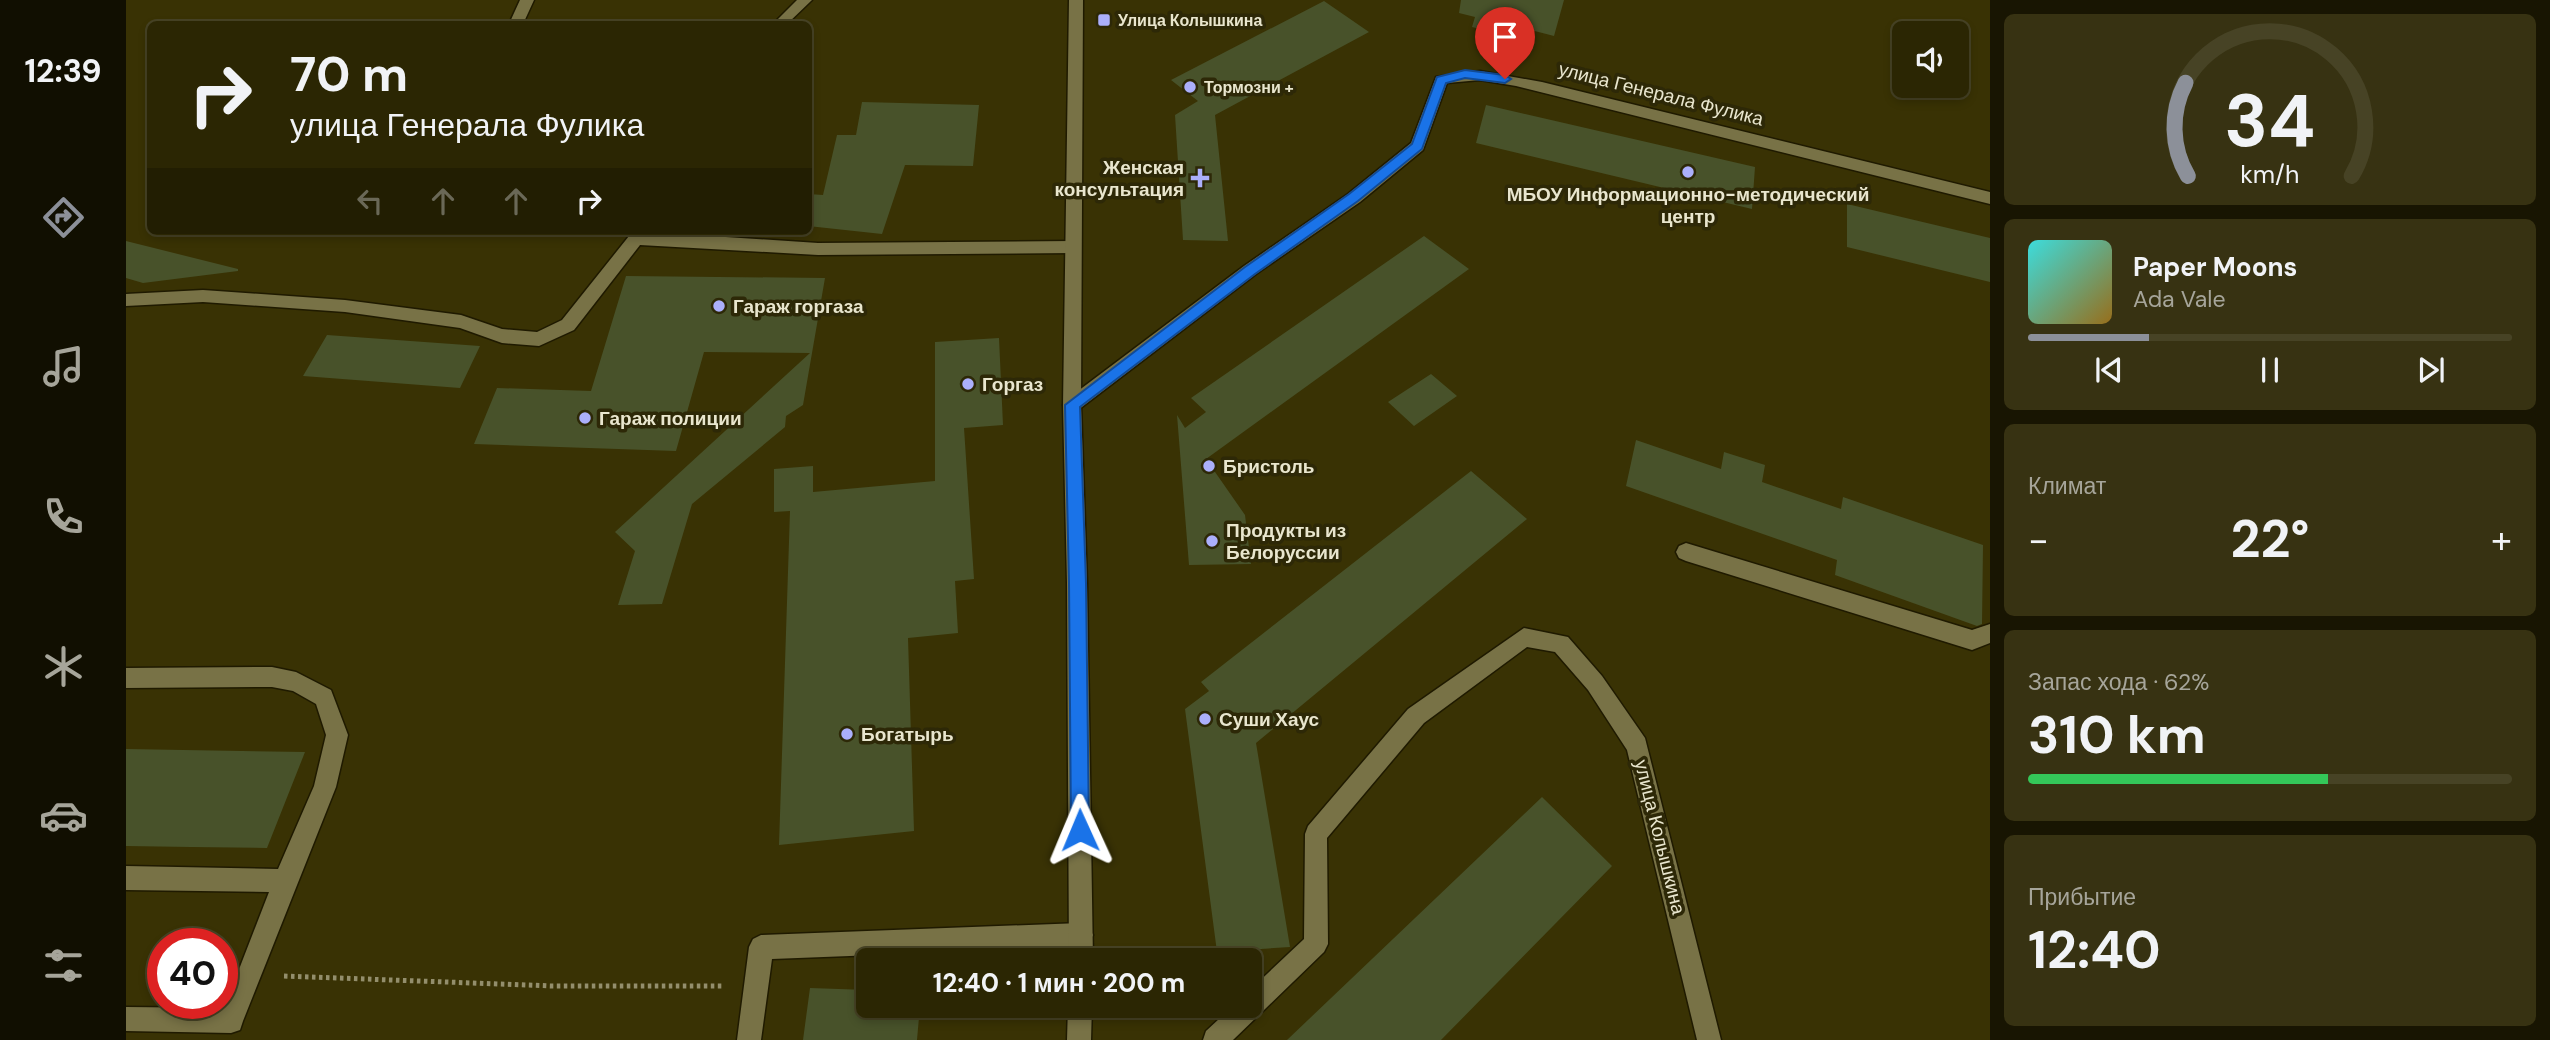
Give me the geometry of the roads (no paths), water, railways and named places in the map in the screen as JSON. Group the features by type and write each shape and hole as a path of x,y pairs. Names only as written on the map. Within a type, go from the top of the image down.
{"street":[{"path":"517,21 527,0"},
{"path":"783,21 805,0"},
{"path":"1076,0 1072,405 1081,948"},
{"name":"улица Генерала Фулика","path":"1072,405 1250,271 1354,198 1418,146 1441,80 1465,74 1487,75 1555,90 1990,198"},
{"path":"126,300 203,296 345,306 461,322 502,337 539,339 568,326 640,235 818,249 1073,247"},
{"path":"1686,552 1972,640 1990,633"},
{"name":"улица Колышкина","path":"1214,1040 1315,944 1316,834 1416,716 1524,637 1561,644 1595,683 1637,746 1709,1040"},
{"path":"126,678 272,677 296,682 324,697 337,735 325,787 227,1031 126,1019"},
{"path":"126,878 285,881"},
{"path":"749,1040 761,947 1081,935"},
{"path":"1079,1040 1080,1018"}],"place":[{"name":"Улица Колышкина","path":"1104,20"},
{"name":"Тормозни +","path":"1190,87"},
{"name":"МБОУ Информационно-методический центр","path":"1688,172"},
{"name":"Женская консультация","path":"1200,178"},
{"name":"Гараж горгаза","path":"719,306"},
{"name":"Горгаз","path":"968,384"},
{"name":"Гараж полиции","path":"585,418"},
{"name":"Бристоль","path":"1209,466"},
{"name":"Продукты из Белоруссии","path":"1212,541"},
{"name":"Суши Хаус","path":"1205,719"},
{"name":"Богатырь","path":"847,734"}]}
